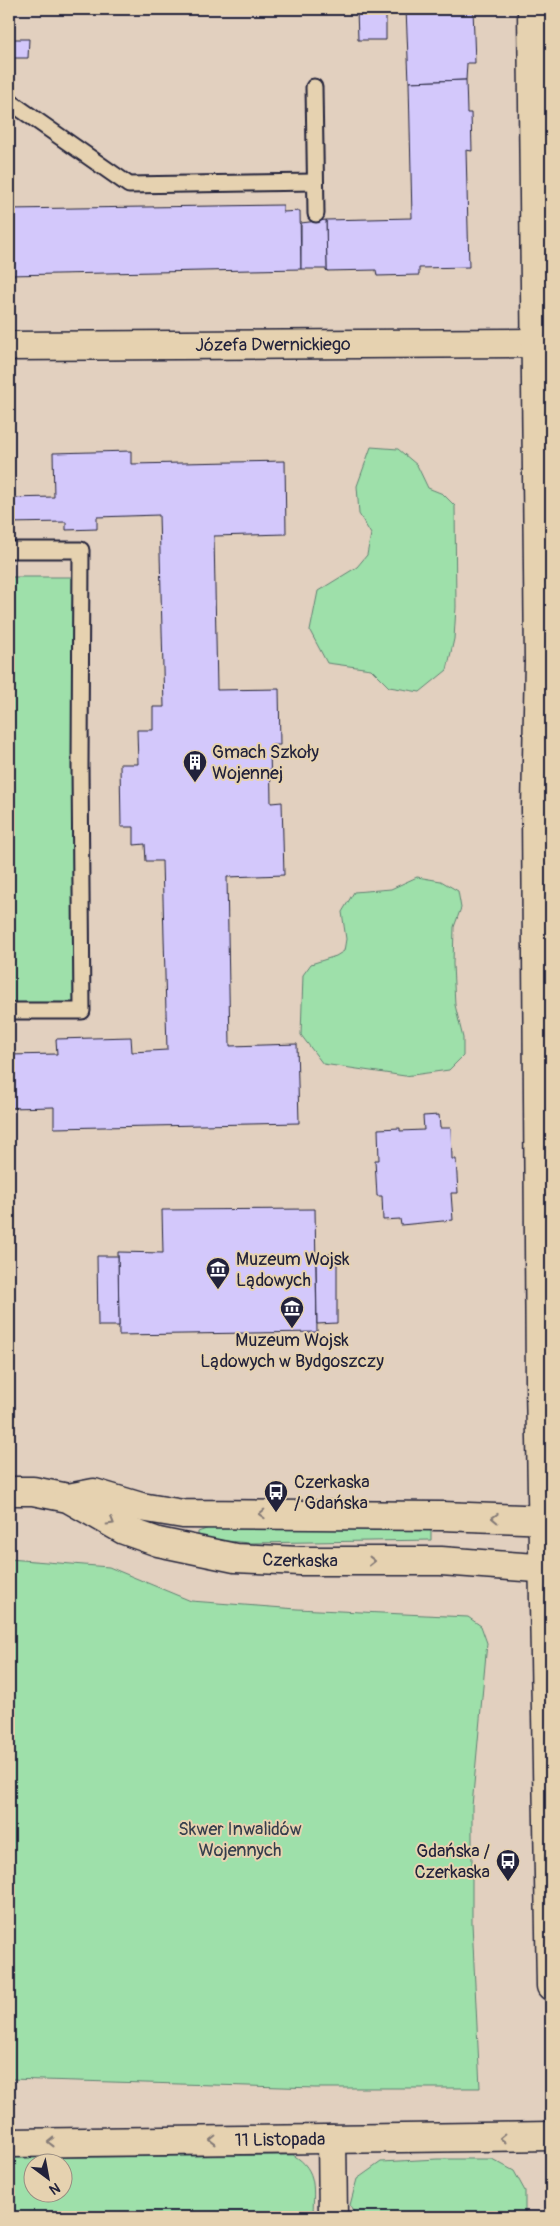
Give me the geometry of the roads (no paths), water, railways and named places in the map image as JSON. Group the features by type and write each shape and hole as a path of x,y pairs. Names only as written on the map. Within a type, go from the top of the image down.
{"street":[{"path":"532,9 539,651 536,809 545,1016 540,1373 548,1569 551,1986"},
{"name":"Józefa Dwernickiego","path":"9,346 536,343"},
{"name":"Czerkaska","path":"9,1491 32,1491 68,1498 124,1530 158,1542 235,1558 276,1561 441,1561 548,1569"},
{"name":"Czerkaska","path":"68,1498 94,1494 141,1507 183,1514 393,1515 547,1520"},
{"name":"11 Listopada","path":"9,2143 551,2136"},
{"path":"332,2139 333,2217"}],"lane":[{"path":"314,87 316,214"},
{"path":"9,101 129,185 316,182"},
{"path":"9,550 81,550 82,1011 9,1011"}],"place":[{"name":"Gmach Szkoły Wojennej","path":"195,783"},
{"name":"Muzeum Wojsk Lądowych","path":"218,1290"},
{"name":"Muzeum Wojsk Lądowych w Bydgoszczy","path":"292,1329"},
{"name":"Czerkaska / Gdańska","path":"276,1513"},
{"name":"Gdańska / Czerkaska","path":"508,1882"}],"park label":[{"name":"Skwer Inwalidów Wojennych","path":"240,1839"}]}
